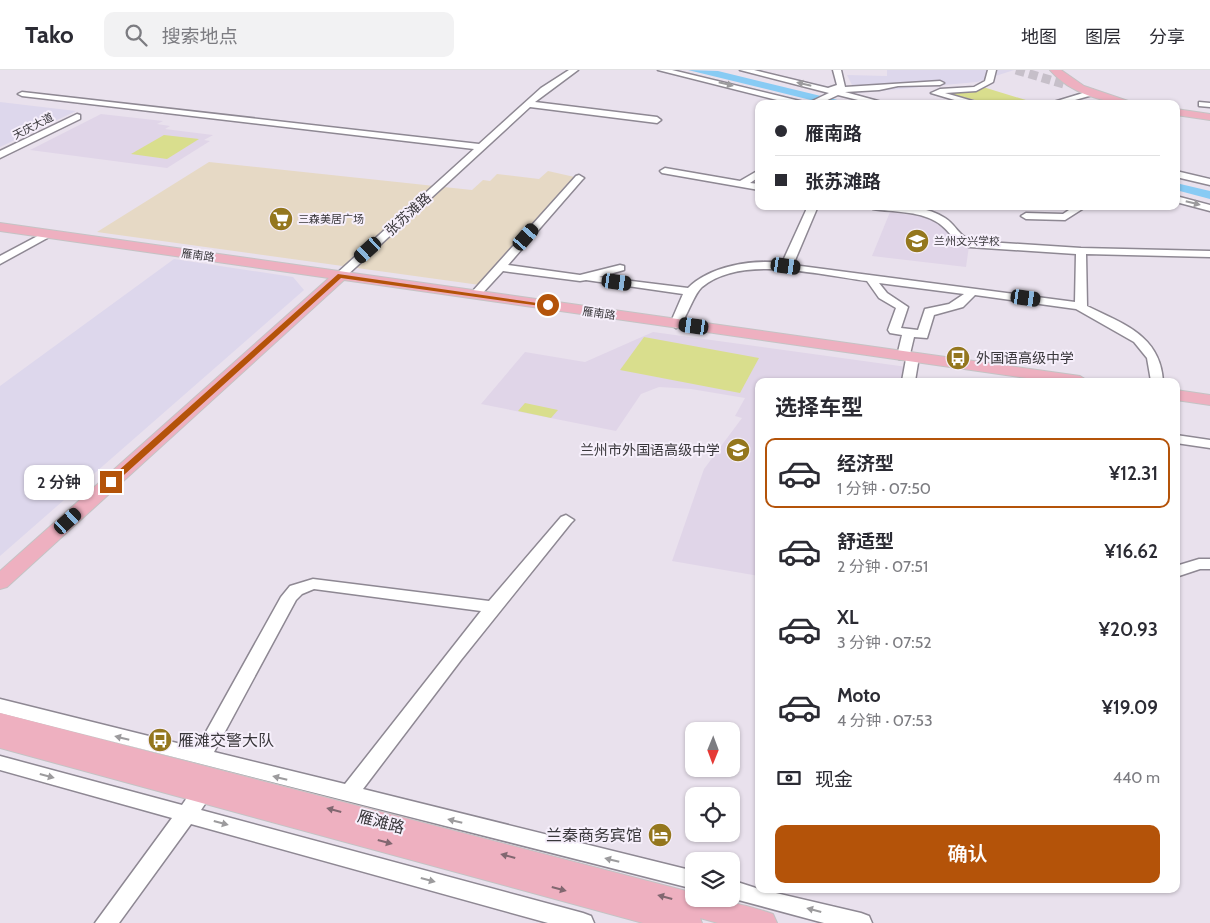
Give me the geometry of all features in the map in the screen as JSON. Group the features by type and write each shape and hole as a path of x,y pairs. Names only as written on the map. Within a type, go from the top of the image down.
{"main road":[{"path":"1055,70 1066,80 1118,100"},
{"path":"1180,113 1210,118"},
{"name":"雁南路","path":"0,227 1058,378"},
{"name":"张苏滩路","path":"0,582 340,276"},
{"path":"1180,396 1210,400"},
{"name":"雁滩路","path":"0,722 763,923"},
{"name":"雁滩路","path":"0,738 205,776 508,875 688,923"}],"street":[{"name":"张苏滩路","path":"340,276 528,104 544,90 574,70"},
{"path":"662,70 787,100"},
{"path":"744,70 830,93 840,93 869,100"},
{"path":"819,100 841,86 837,70"},
{"path":"963,100 935,93 940,91 976,89 989,82 992,70"},
{"path":"840,93 848,88 879,88 898,84 940,83"},
{"path":"1065,100 1093,92"},
{"path":"22,94 482,147"},
{"path":"528,104 638,116 657,120"},
{"name":"天庆大道","path":"0,155 77,116"},
{"path":"665,171 755,186"},
{"path":"741,184 755,175"},
{"path":"1180,175 1210,182"},
{"path":"475,295 579,178"},
{"path":"1180,200 1210,208"},
{"path":"786,266 811,210"},
{"path":"897,210 932,216 944,223 956,238 969,244 1081,251 1210,254"},
{"path":"1026,216 1065,217 1076,210"},
{"path":"0,254 42,233"},
{"path":"0,261 42,233"},
{"path":"1081,251 1081,306"},
{"path":"676,324 691,292 706,279 754,266 786,266 1081,306 1081,308 1133,335 1145,345 1153,356 1157,378"},
{"path":"500,267 691,292"},
{"path":"580,278 620,268"},
{"path":"872,278 874,288 885,298 902,308 894,330 923,335 929,312 959,305 968,298 972,291"},
{"path":"908,378 909,333"},
{"path":"1180,440 1210,444"},
{"path":"348,795 381,749 566,520"},
{"path":"1180,571 1199,564 1210,564"},
{"path":"106,923 185,814 205,776 289,597 296,590 312,584 494,607"},
{"name":"雁滩路","path":"0,706 205,776 348,795 685,878"},
{"path":"0,763 499,900 547,918 583,923"},
{"path":"499,900 508,875"},
{"path":"740,891 861,923"}],"shaded area":[{"path":"887,70 1014,70 977,82 856,93 847,75 887,76"},
{"path":"0,102 76,111 0,147"},
{"path":"101,114 163,121 157,124 170,126 165,129 213,135 204,140 210,141 167,168 30,150"},
{"path":"209,162 472,190 483,180 490,181 497,174 539,179 548,171 579,178 487,286 97,232"},
{"name":"兰州文兴学校","path":"890,212 930,218 941,225 952,239 969,246 966,267 872,256"},
{"path":"174,259 293,277 304,290 0,556 0,386"},
{"name":"兰州市外国语高级中学","path":"653,332 907,367 904,378 755,378 755,575 672,561 704,469 742,418 735,416 745,398 691,389 659,387 641,394 616,431 481,404 525,352 585,362"}],"green space":[{"path":"983,87 1026,100 975,100 942,92"},
{"path":"164,135 199,139 167,159 131,154"},
{"path":"644,337 759,358 740,393 620,370"},
{"path":"525,403 558,410 551,418 518,411"}],"water":[{"path":"688,70 718,71 838,100 811,100"},
{"path":"1180,184 1210,191 1210,199 1180,191"}],"tunnel":[{"path":"1016,70 1064,84"}],"place":[{"name":"三森美居广场","path":"281,219"},
{"name":"兰州文兴学校","path":"917,241"},
{"name":"外国语高级中学","path":"958,358"},
{"name":"兰州市外国语高级中学","path":"738,450"},
{"name":"雁滩交警大队","path":"160,740"},
{"name":"兰秦商务宾馆","path":"660,835"}],"route":[{"path":"111,482 340,276 548,305"}]}
